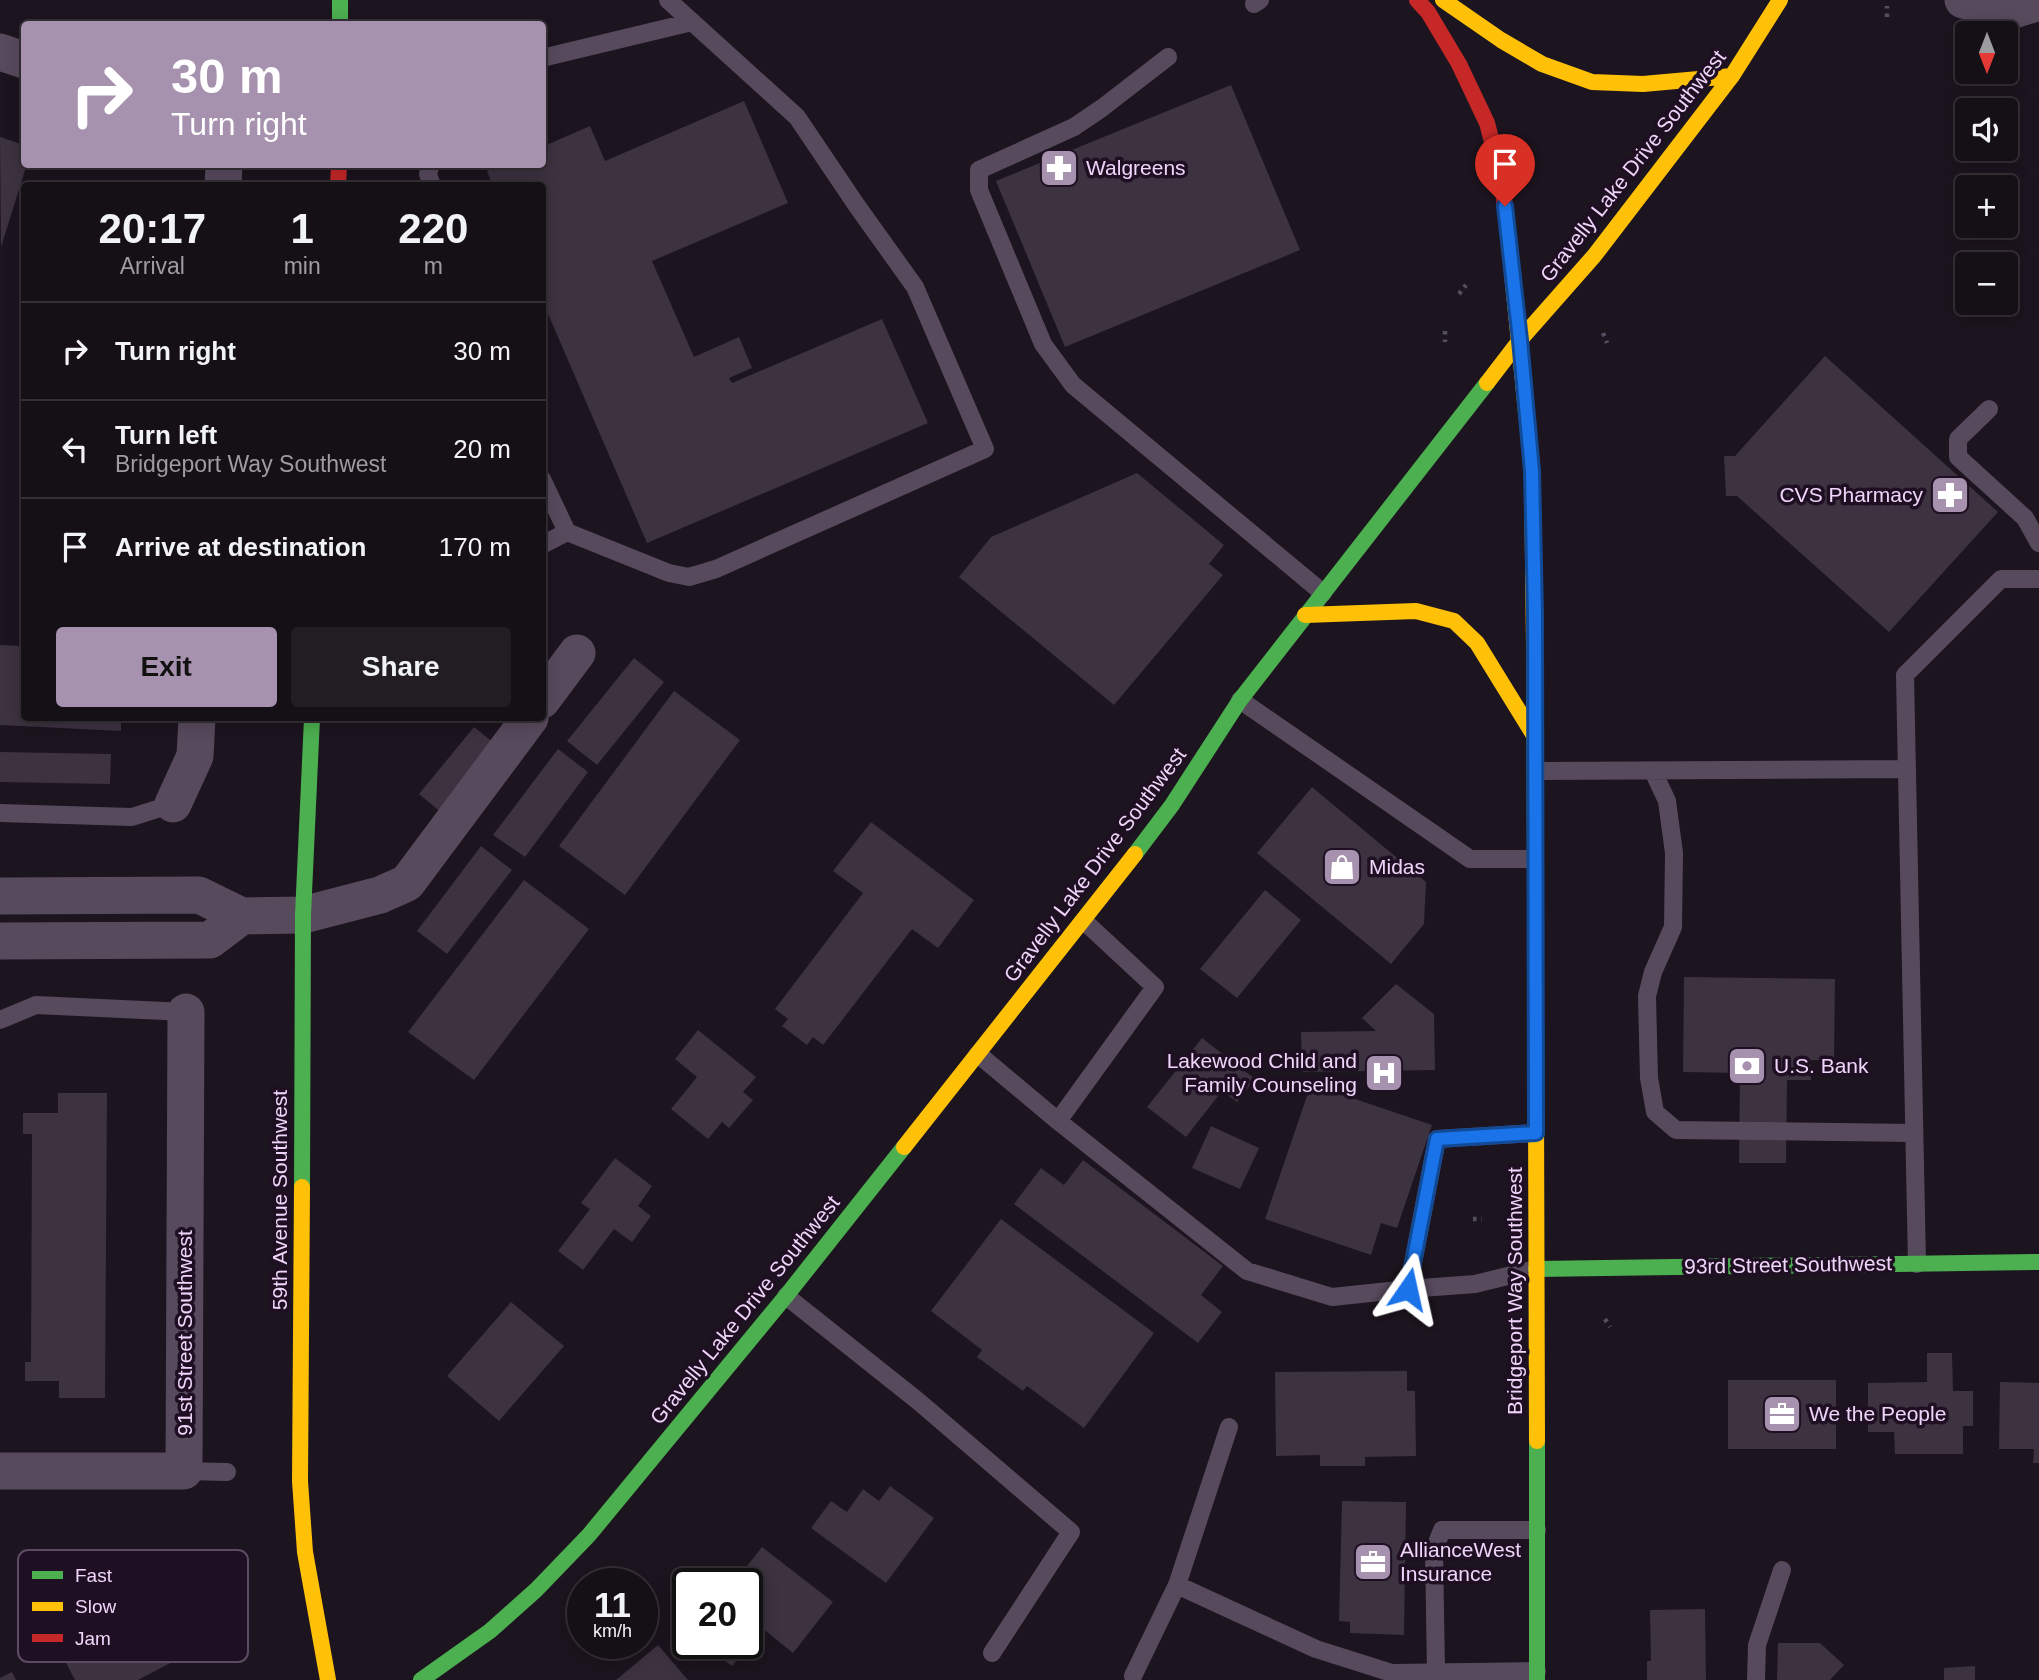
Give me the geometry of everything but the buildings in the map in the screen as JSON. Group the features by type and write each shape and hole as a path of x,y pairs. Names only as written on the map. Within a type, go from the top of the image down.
{"street":[{"path":"340,0 340,21"},
{"name":"Bridgeport Way Southwest","path":"1418,0 1459,64 1487,123 1502,180 1532,471 1536,771 1537,1676"},
{"path":"1443,0 1501,40 1542,64 1592,82 1643,84 1732,76"},
{"name":"Gravelly Lake Drive Southwest","path":"421,1680 490,1632 536,1590 589,1535 786,1296 1084,921 1172,805 1240,700 1520,340 1594,256 1732,76 1780,0"},
{"path":"1963,0 2011,10 2039,2"},
{"path":"0,52 21,59"},
{"path":"1306,615 1416,611 1454,621 1477,643 1535,737"},
{"path":"546,695 577,653"},
{"path":"173,804 195,756 197,721"},
{"name":"59th Avenue Southwest","path":"312,721 303,915 300,1481 305,1552 328,1680"},
{"path":"0,896 199,895 242,916 303,915 380,895 407,883 528,721"},
{"path":"0,941 209,940 242,916"},
{"name":"91st Street Southwest","path":"184,1471 186,1012"},
{"name":"93rd Street Southwest","path":"1536,1269 2039,1262"},
{"path":"0,1471 184,1471"}],"lane":[{"path":"546,487 568,532 669,573 689,577 716,569 985,449 915,287 797,117 668,0"},
{"path":"546,57 692,22"},
{"path":"1168,57 1074,127 979,170 979,190 1043,344 1063,372 1081,391 1323,593"},
{"path":"1989,409 1958,439 1958,457 2025,518 2039,542"},
{"path":"546,543 568,532"},
{"path":"1917,1264 1905,674 2001,579 2039,579"},
{"path":"1240,700 1470,859 1535,859"},
{"path":"1536,771 1907,769"},
{"path":"1653,771 1667,801 1675,853 1673,927 1653,972 1647,996 1648,1079 1655,1112 1676,1130 1914,1133"},
{"path":"0,813 132,817 173,804"},
{"path":"1058,1121 1155,987 1084,921"},
{"path":"0,1020 36,1005 186,1012"},
{"path":"978,1054 1058,1121 1247,1270 1332,1297 1475,1284 1536,1269"},
{"path":"1408,1289 1437,1139 1536,1133"},
{"path":"786,1296 918,1401 1071,1532 992,1653"},
{"path":"1133,1676 1177,1585 1228,1427"},
{"path":"184,1471 227,1472"},
{"path":"1436,1672 1434,1550 1442,1531 1537,1530"},
{"path":"1756,1680 1756,1645 1783,1570"},
{"path":"1177,1585 1316,1649 1392,1673 1537,1676"}],"path":[{"path":"1887,6 1887,17"},
{"path":"1459,294 1466,285"},
{"path":"1445,331 1445,342"},
{"path":"1604,333 1607,343"},
{"path":"1473,1219 1482,1219"},
{"path":"1605,1318 1610,1327"}],"traffic: fast":[{"path":"340,0 340,21"},
{"path":"1135,854 1172,805 1240,700 1487,383"},
{"path":"1534,647 1536,1103"},
{"path":"302,1187 303,915 312,721"},
{"path":"421,1680 490,1631 536,1590 589,1535 786,1296 904,1147"},
{"path":"1536,1269 2039,1262"},
{"path":"1537,1441 1537,1680"}],"traffic: slow":[{"path":"1443,0 1501,40 1542,64 1592,82 1643,84 1732,76"},
{"path":"1487,383 1520,340 1594,256 1732,76 1780,0"},
{"path":"1512,273 1532,471 1534,647"},
{"path":"1305,615 1416,611 1454,621 1477,643 1535,737"},
{"path":"904,1147 1135,854"},
{"path":"1536,1103 1537,1441"},
{"path":"302,1187 300,1481 305,1552 328,1680"}],"traffic: jam":[{"path":"1417,0 1428,12 1459,64 1487,123 1502,180 1512,273"},
{"path":"338,182 339,168"}],"place":[{"name":"Walgreens","path":"1059,168"},
{"name":"CVS Pharmacy","path":"1950,495"},
{"name":"Midas","path":"1342,867"},
{"name":"U.S. Bank","path":"1747,1066"},
{"name":"Lakewood Child and Family Counseling","path":"1384,1073"},
{"name":"We the People","path":"1782,1414"},
{"name":"AllianceWest Insurance","path":"1373,1562"}],"route":[{"path":"1408,1289 1437,1139 1536,1133 1535,614 1532,471 1505,206"}]}
